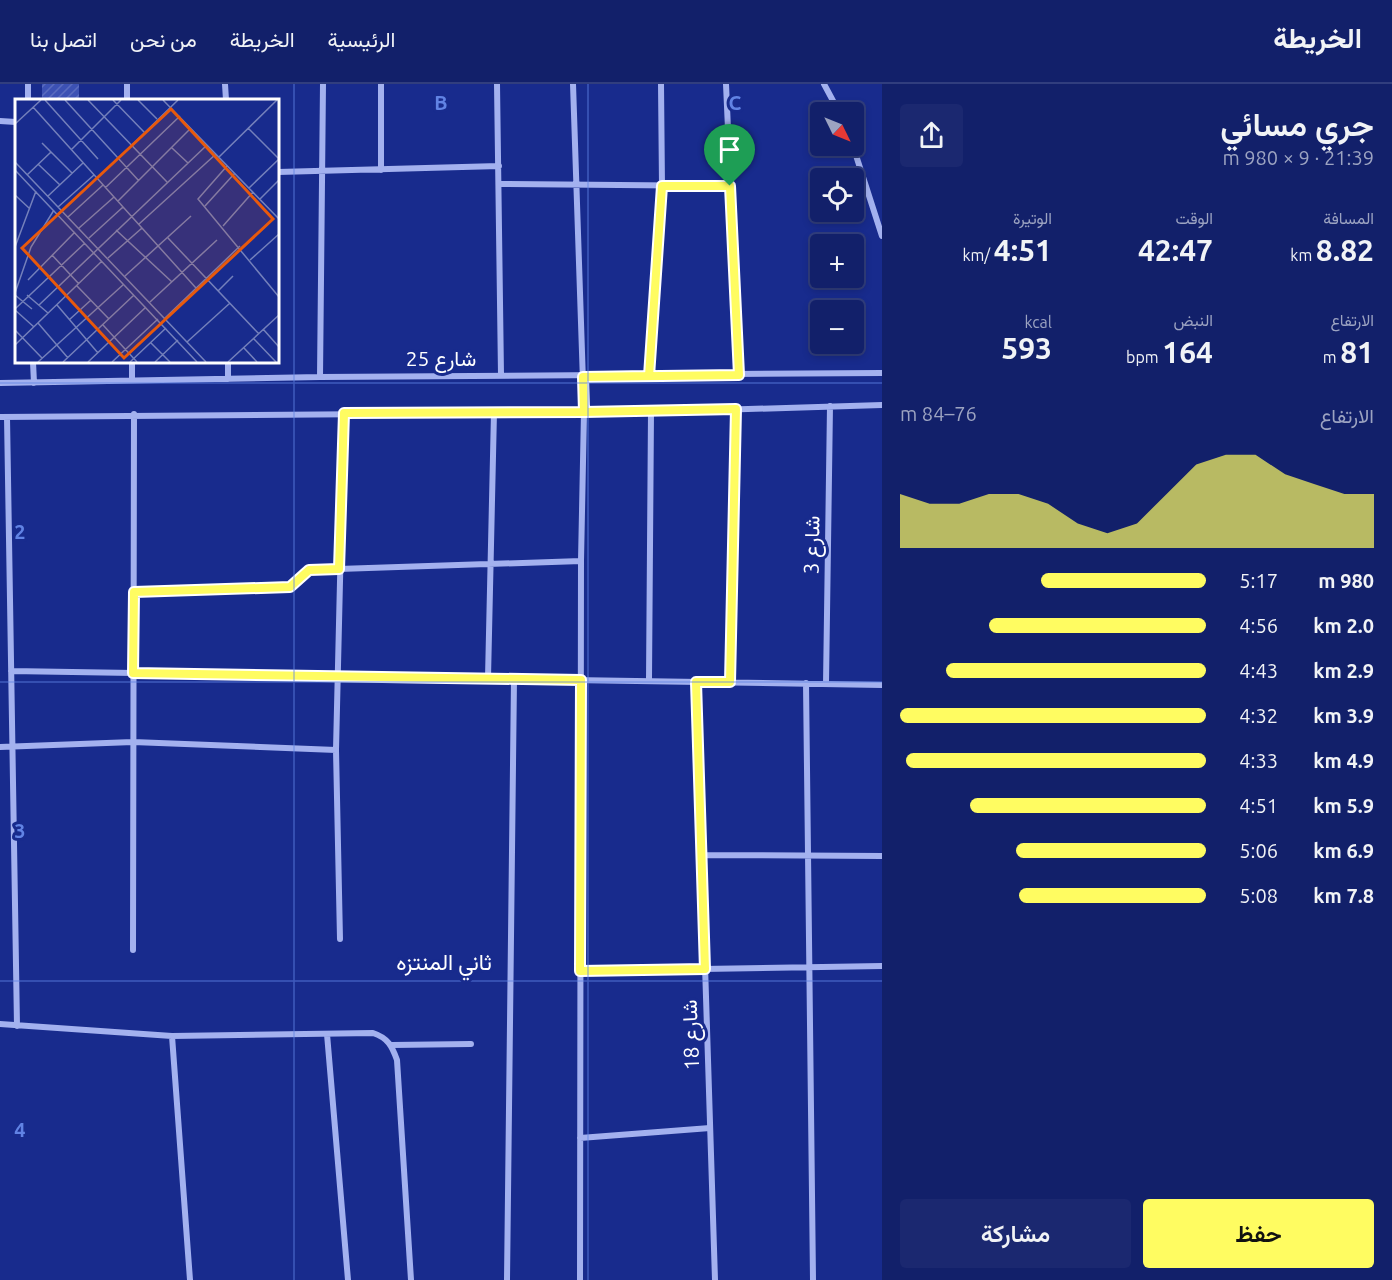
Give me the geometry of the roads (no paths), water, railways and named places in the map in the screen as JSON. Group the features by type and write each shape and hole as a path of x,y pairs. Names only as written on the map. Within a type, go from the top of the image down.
{"street":[{"path":"225,84 226,99"},
{"path":"320,377 323,84"},
{"path":"381,84 381,170"},
{"path":"497,84 501,375"},
{"path":"573,84 584,412 581,561 580,1280"},
{"path":"649,376 662,186 661,84"},
{"path":"726,84 739,375"},
{"path":"824,84 834,102"},
{"path":"856,156 882,236"},
{"path":"279,172 499,166"},
{"path":"499,184 730,186"},
{"path":"33,363 34,383"},
{"path":"132,363 132,380"},
{"path":"228,363 228,379"},
{"name":"شارع 25","path":"0,383 320,377 501,375 583,377 882,373"},
{"path":"17,1026 4,417 134,414 651,412 882,405"},
{"name":"شارع 3","path":"826,684 830,406"},
{"path":"730,682 736,409"},
{"path":"488,678 494,412"},
{"path":"649,680 651,412"},
{"path":"340,939 336,750 344,413"},
{"path":"133,950 134,414"},
{"path":"134,592 290,587 309,570 581,561"},
{"path":"11,671 882,685"},
{"path":"507,1280 514,679"},
{"name":"شارع 18","path":"696,682 715,1280"},
{"path":"806,683 813,1280"},
{"path":"0,747 133,742 336,750"},
{"path":"702,855 882,856"},
{"path":"580,971 882,966"},
{"path":"0,1024 172,1036 374,1033 383,1037 392,1046 397,1060 411,1280"},
{"path":"327,1034 348,1280"},
{"path":"172,1036 190,1280"},
{"path":"392,1046 471,1044"},
{"path":"580,1138 710,1128"}],"district":[{"name":"ثاني المنتزه","path":"444,962"}]}
